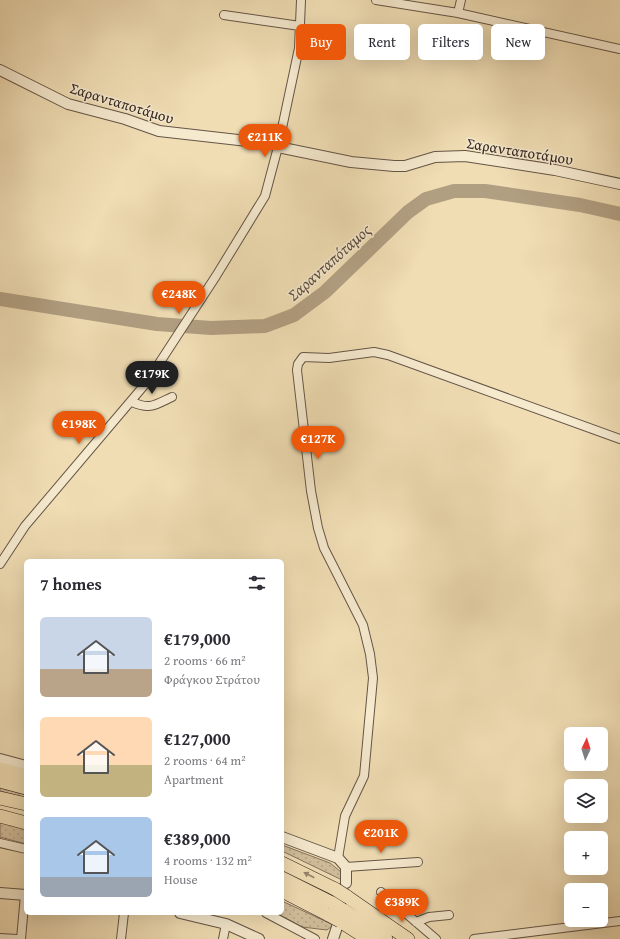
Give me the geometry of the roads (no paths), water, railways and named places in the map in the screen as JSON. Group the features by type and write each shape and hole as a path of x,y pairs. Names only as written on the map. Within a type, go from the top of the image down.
{"highway":[{"path":"0,769 24,775"},
{"path":"0,781 24,787"},
{"path":"0,798 24,804"},
{"path":"0,816 24,822"},
{"path":"284,864 342,889 408,939"},
{"path":"284,879 368,939"},
{"path":"284,892 386,939"}],"street":[{"path":"300,24 301,0"},
{"path":"376,0 458,13 620,49"},
{"path":"458,13 461,0"},
{"path":"224,15 296,25"},
{"path":"0,564 24,526 76,464 132,402 162,361 265,196 278,147 296,60"},
{"name":"Σαρανταποτάμου","path":"0,70 68,104 125,119 152,129 182,135 273,144 278,147 351,162 387,165 405,166 436,157 465,156 548,169 620,184"},
{"path":"338,858 346,816 364,776 373,678 367,637 363,625 324,548 318,528 311,491 297,370 300,361 303,357 329,358 374,352 620,439"},
{"path":"132,402 143,406 152,406 172,397"},
{"path":"0,759 24,765"},
{"path":"284,838 338,858 346,867"},
{"path":"0,843 24,849"},
{"path":"346,867 418,862"},
{"path":"342,889 346,867"},
{"path":"381,892 436,939"},
{"path":"0,893 24,895"},
{"path":"21,939 24,913"},
{"path":"121,939 124,915"},
{"path":"188,915 226,924 259,939"},
{"path":"270,915 315,939"},
{"path":"333,939 336,915"},
{"path":"416,922 429,917 449,915"},
{"path":"474,939 620,921"},
{"path":"223,939 226,924"},
{"path":"0,938 18,939"}],"waterway":[{"name":"Σαρανταπόταμος","path":"0,299 157,324 211,328 265,326 294,315 325,292 408,212 426,199 454,191 485,191 580,205 620,214"}]}
